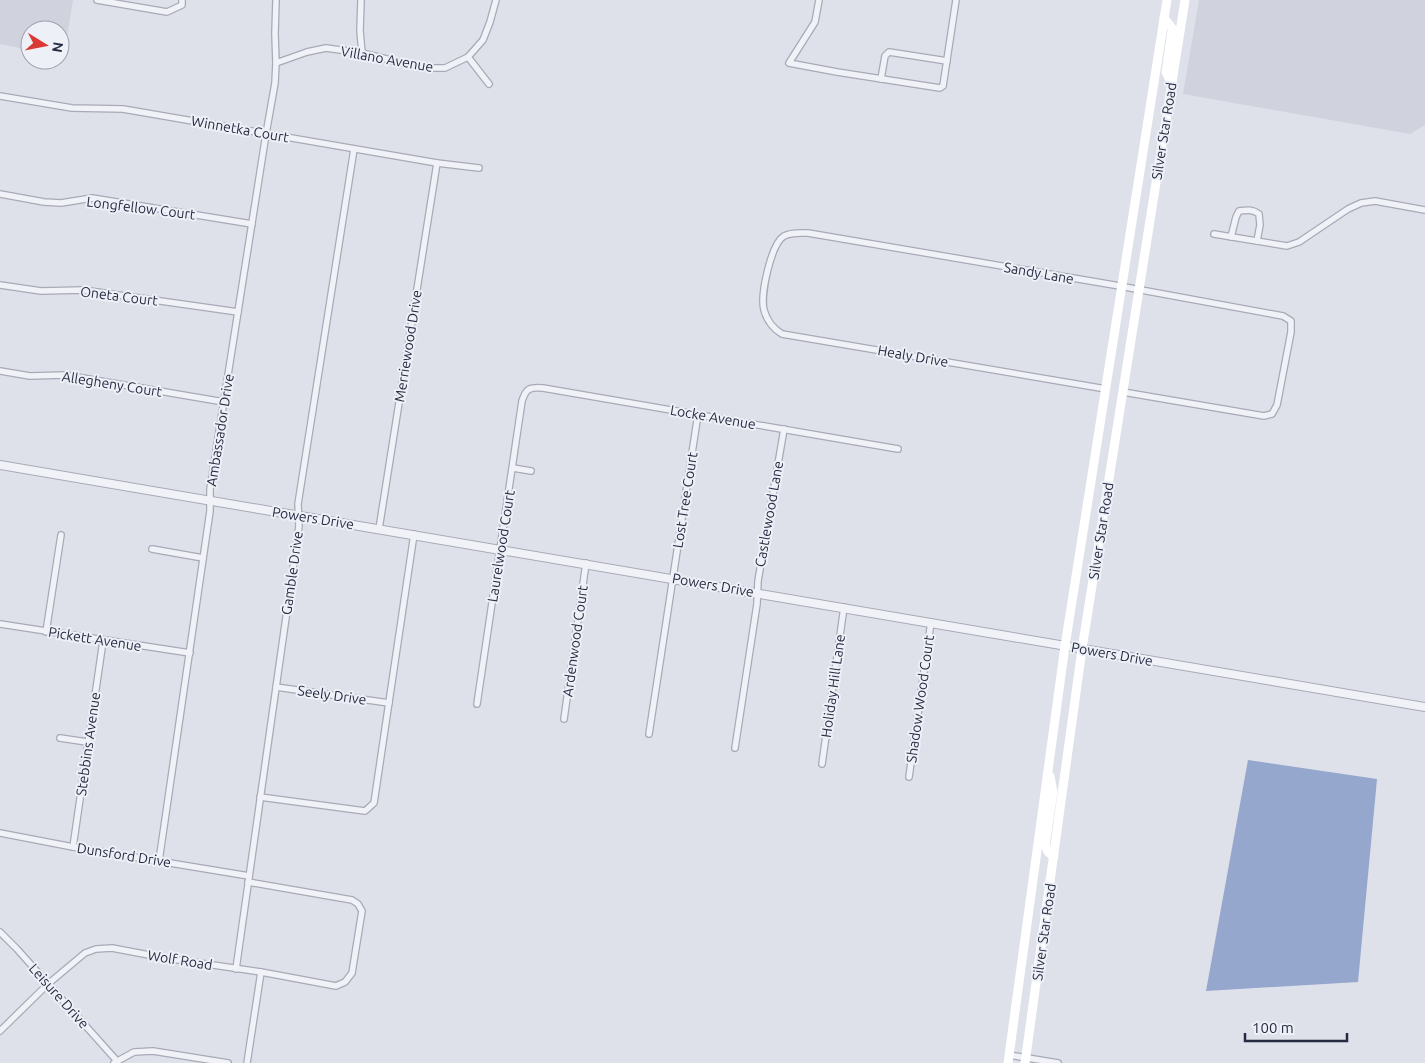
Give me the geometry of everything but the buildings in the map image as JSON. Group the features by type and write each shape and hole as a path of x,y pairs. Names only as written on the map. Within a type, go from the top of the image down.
{"main road":[{"name":"Silver Star Road","path":"1009,1059 1065,646 1167,0"},
{"name":"Silver Star Road","path":"1026,1060 1082,649 1185,0"},
{"path":"1164,18 1172,28 1166,72 1172,84"},
{"path":"1049,766 1053,792 1045,846 1048,852 1054,856"}],"street":[{"path":"97,0 167,12 182,2"},
{"name":"Ambassador Drive","path":"159,861 210,511 210,490 275,83 276,0"},
{"path":"361,0 360,31 362,53"},
{"path":"489,84 468,57 483,40 496,0"},
{"path":"819,0 815,22 789,63 940,88 943,86 956,0"},
{"name":"Villano Avenue","path":"276,63 307,52 326,48 362,53 423,68 445,68 468,57"},
{"path":"881,79 885,56 889,52 947,61"},
{"name":"Winnetka Court","path":"0,96 72,108 123,109 438,163 479,168"},
{"name":"Gamble Drive","path":"236,969 299,526 298,504 354,149"},
{"name":"Merriewood Drive","path":"379,529 438,163"},
{"name":"Longfellow Court","path":"0,194 61,203 92,198 252,224"},
{"path":"1214,234 1287,246 1299,242 1348,209 1361,203 1375,201 1425,210"},
{"path":"1231,237 1239,211 1248,209 1259,214 1260,225 1257,241"},
{"name":"Sandy Lane","path":"766,279 776,245 784,236 795,233 808,233 1284,316 1290,321 1291,332 1284,370 1277,405 1272,414 1264,416 1123,392"},
{"name":"Healy Drive","path":"766,279 763,308 768,323 774,330 782,334 1106,389"},
{"name":"Oneta Court","path":"0,285 40,291 83,290 238,312"},
{"name":"Allegheny Court","path":"0,371 30,376 64,375 224,402"},
{"name":"Locke Avenue","path":"528,390 534,387 544,388 898,449"},
{"name":"Laurelwood Court","path":"477,704 522,401 524,393 528,390"},
{"name":"Lost Tree Court","path":"649,734 698,414"},
{"name":"Castlewood Lane","path":"735,748 756,613 758,581 784,429"},
{"name":"Powers Drive","path":"0,465 758,592 1425,707"},
{"path":"513,468 531,471"},
{"path":"260,796 365,811 374,804 414,534"},
{"path":"46,632 61,535"},
{"path":"152,549 203,558"},
{"name":"Ardenwood Court","path":"564,719 586,563"},
{"name":"Holiday Hill Lane","path":"822,764 844,607"},
{"name":"Shadow Wood Court","path":"909,777 931,622"},
{"name":"Pickett Avenue","path":"0,624 190,653"},
{"name":"Stebbins Avenue","path":"73,847 103,641"},
{"name":"Seely Drive","path":"276,687 389,703"},
{"path":"60,738 87,742"},
{"name":"Dunsford Drive","path":"0,833 159,861 352,900 358,904 362,911 357,941"},
{"name":"Leisure Drive","path":"0,932 17,948 116,1062"},
{"name":"Wolf Road","path":"0,1031 48,984 85,953 96,949 112,948 336,986 345,982 352,973 357,941"},
{"path":"247,1063 261,972"},
{"path":"116,1062 134,1052 153,1051 228,1063"},
{"path":"1009,1059 1058,1063"}],"shaded area":[{"path":"0,0 73,0 70,20 20,20 20,48 0,44"},
{"path":"1199,0 1425,0 1425,125 1410,134 1183,94"}],"water":[{"path":"1248,760 1377,779 1358,982 1206,991"}]}
